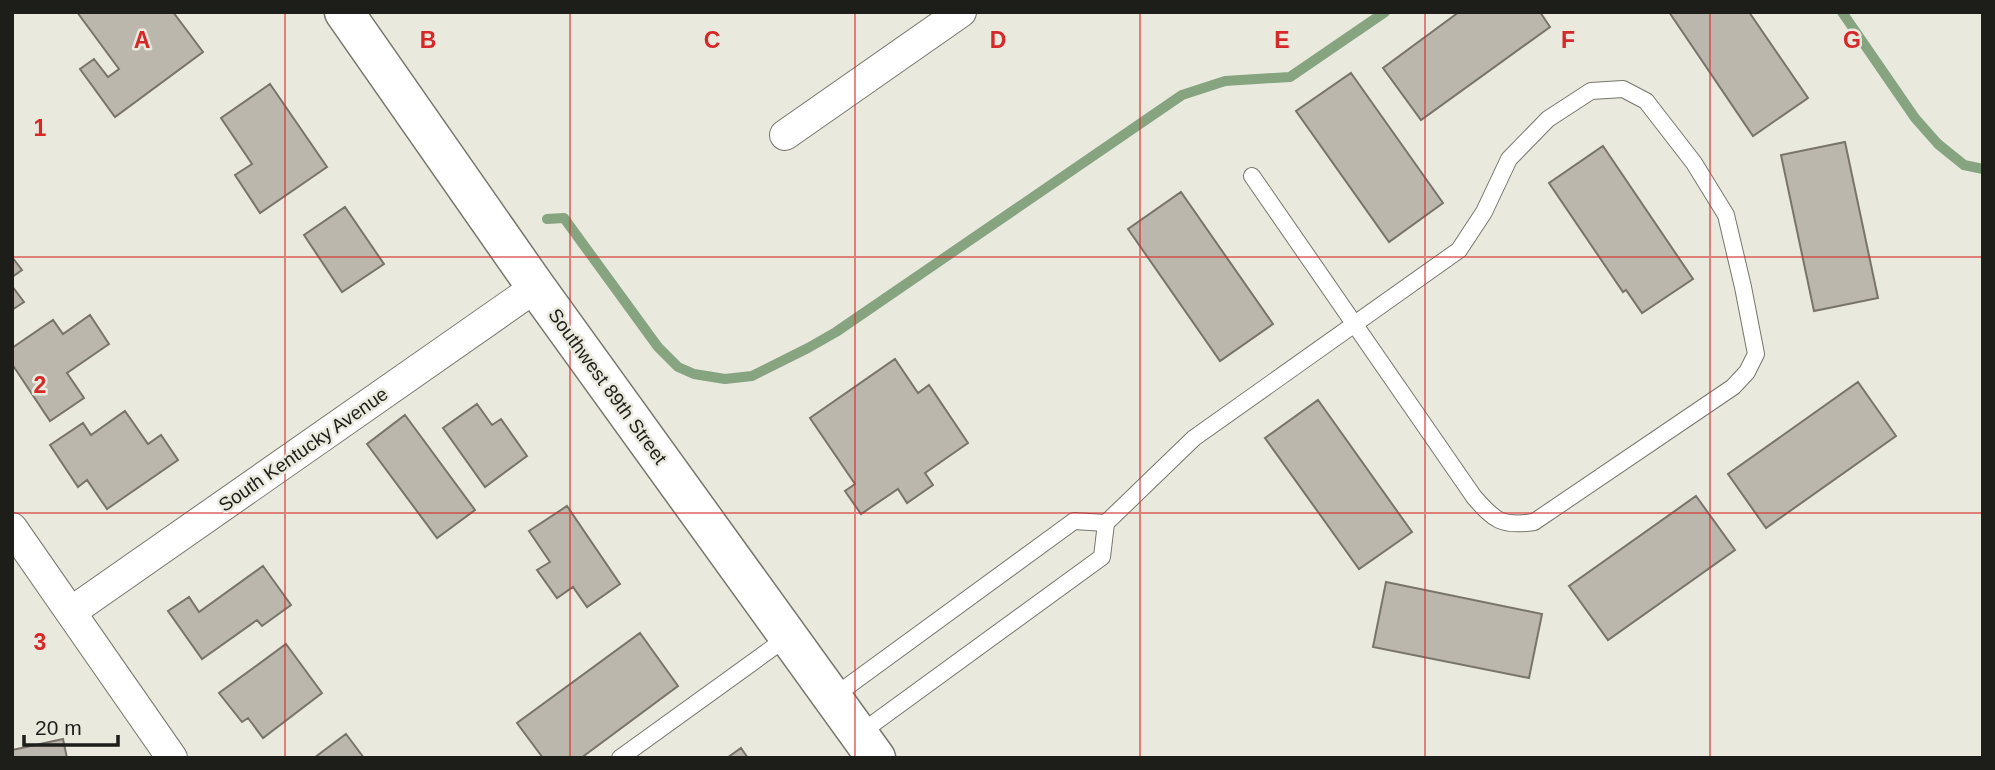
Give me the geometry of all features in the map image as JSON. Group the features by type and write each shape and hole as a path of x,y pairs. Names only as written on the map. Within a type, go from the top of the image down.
{"main road":[{"name":"Southwest 89th Street","path":"344,12 536,287 867,746"}],"street":[{"path":"785,135 961,12"},
{"name":"South Kentucky Avenue","path":"71,612 536,287"},
{"path":"12,528 173,758"}],"lane":[{"path":"867,746 1102,557 1106,523 1194,438 1355,324 1459,250 1484,212 1509,159 1548,119 1591,91 1623,89 1646,102 1694,163 1726,215 1756,354 1747,372 1733,387 1534,522 1517,525 1493,518 1474,497 1355,324 1252,176"},
{"path":"833,697 1074,521 1106,523"},
{"path":"620,758 789,636"}],"building":[{"path":"77,12 173,12 203,52 115,117 80,69 94,59 108,77 119,69"},
{"path":"1459,12 1540,12 1550,27 1421,120 1383,68"},
{"path":"1669,12 1749,12 1808,98 1753,136"},
{"path":"1351,73 1443,203 1389,242 1296,111"},
{"path":"270,84 327,167 260,213 235,175 252,164 221,118"},
{"path":"1845,142 1878,298 1814,311 1781,155"},
{"path":"1603,146 1693,279 1642,313 1626,290 1623,292 1549,183"},
{"path":"1181,192 1273,324 1220,361 1128,229"},
{"path":"345,207 384,264 342,292 304,235"},
{"path":"12,257 22,270 12,277"},
{"path":"12,286 24,302 12,310"},
{"path":"90,315 109,344 67,373 84,398 50,421 12,364 12,348 53,320 63,334"},
{"path":"895,359 918,393 929,385 968,443 925,473 933,485 907,503 898,489 861,514 845,491 855,484 810,418"},
{"path":"1858,382 1896,436 1766,528 1728,474"},
{"path":"1318,400 1412,532 1359,569 1265,438"},
{"path":"477,404 492,425 501,419 527,456 485,487 443,428"},
{"path":"125,411 148,444 161,435 178,460 107,509 87,480 78,487 50,445 83,423 91,435"},
{"path":"405,415 475,510 437,538 367,444"},
{"path":"1696,496 1735,550 1608,640 1569,586"},
{"path":"567,506 620,584 587,607 573,587 557,598 537,570 550,562 529,531"},
{"path":"263,566 291,605 262,626 257,620 202,659 168,611 189,597 199,612"},
{"path":"1386,582 1542,614 1529,678 1373,647"},
{"path":"640,633 678,686 581,758 543,758 517,723"},
{"path":"286,644 322,693 263,738 248,718 242,722 219,693"},
{"path":"346,734 364,758 314,758"},
{"path":"63,739 67,758 12,758 12,750"},
{"path":"741,748 748,758 727,758"}],"waterway":[{"path":"547,219 564,218 658,347 678,367 694,374 725,379 752,376 836,332 1182,95 1225,81 1290,77 1385,12"},
{"path":"1842,12 1915,118 1938,144 1964,165 1983,169"}]}
